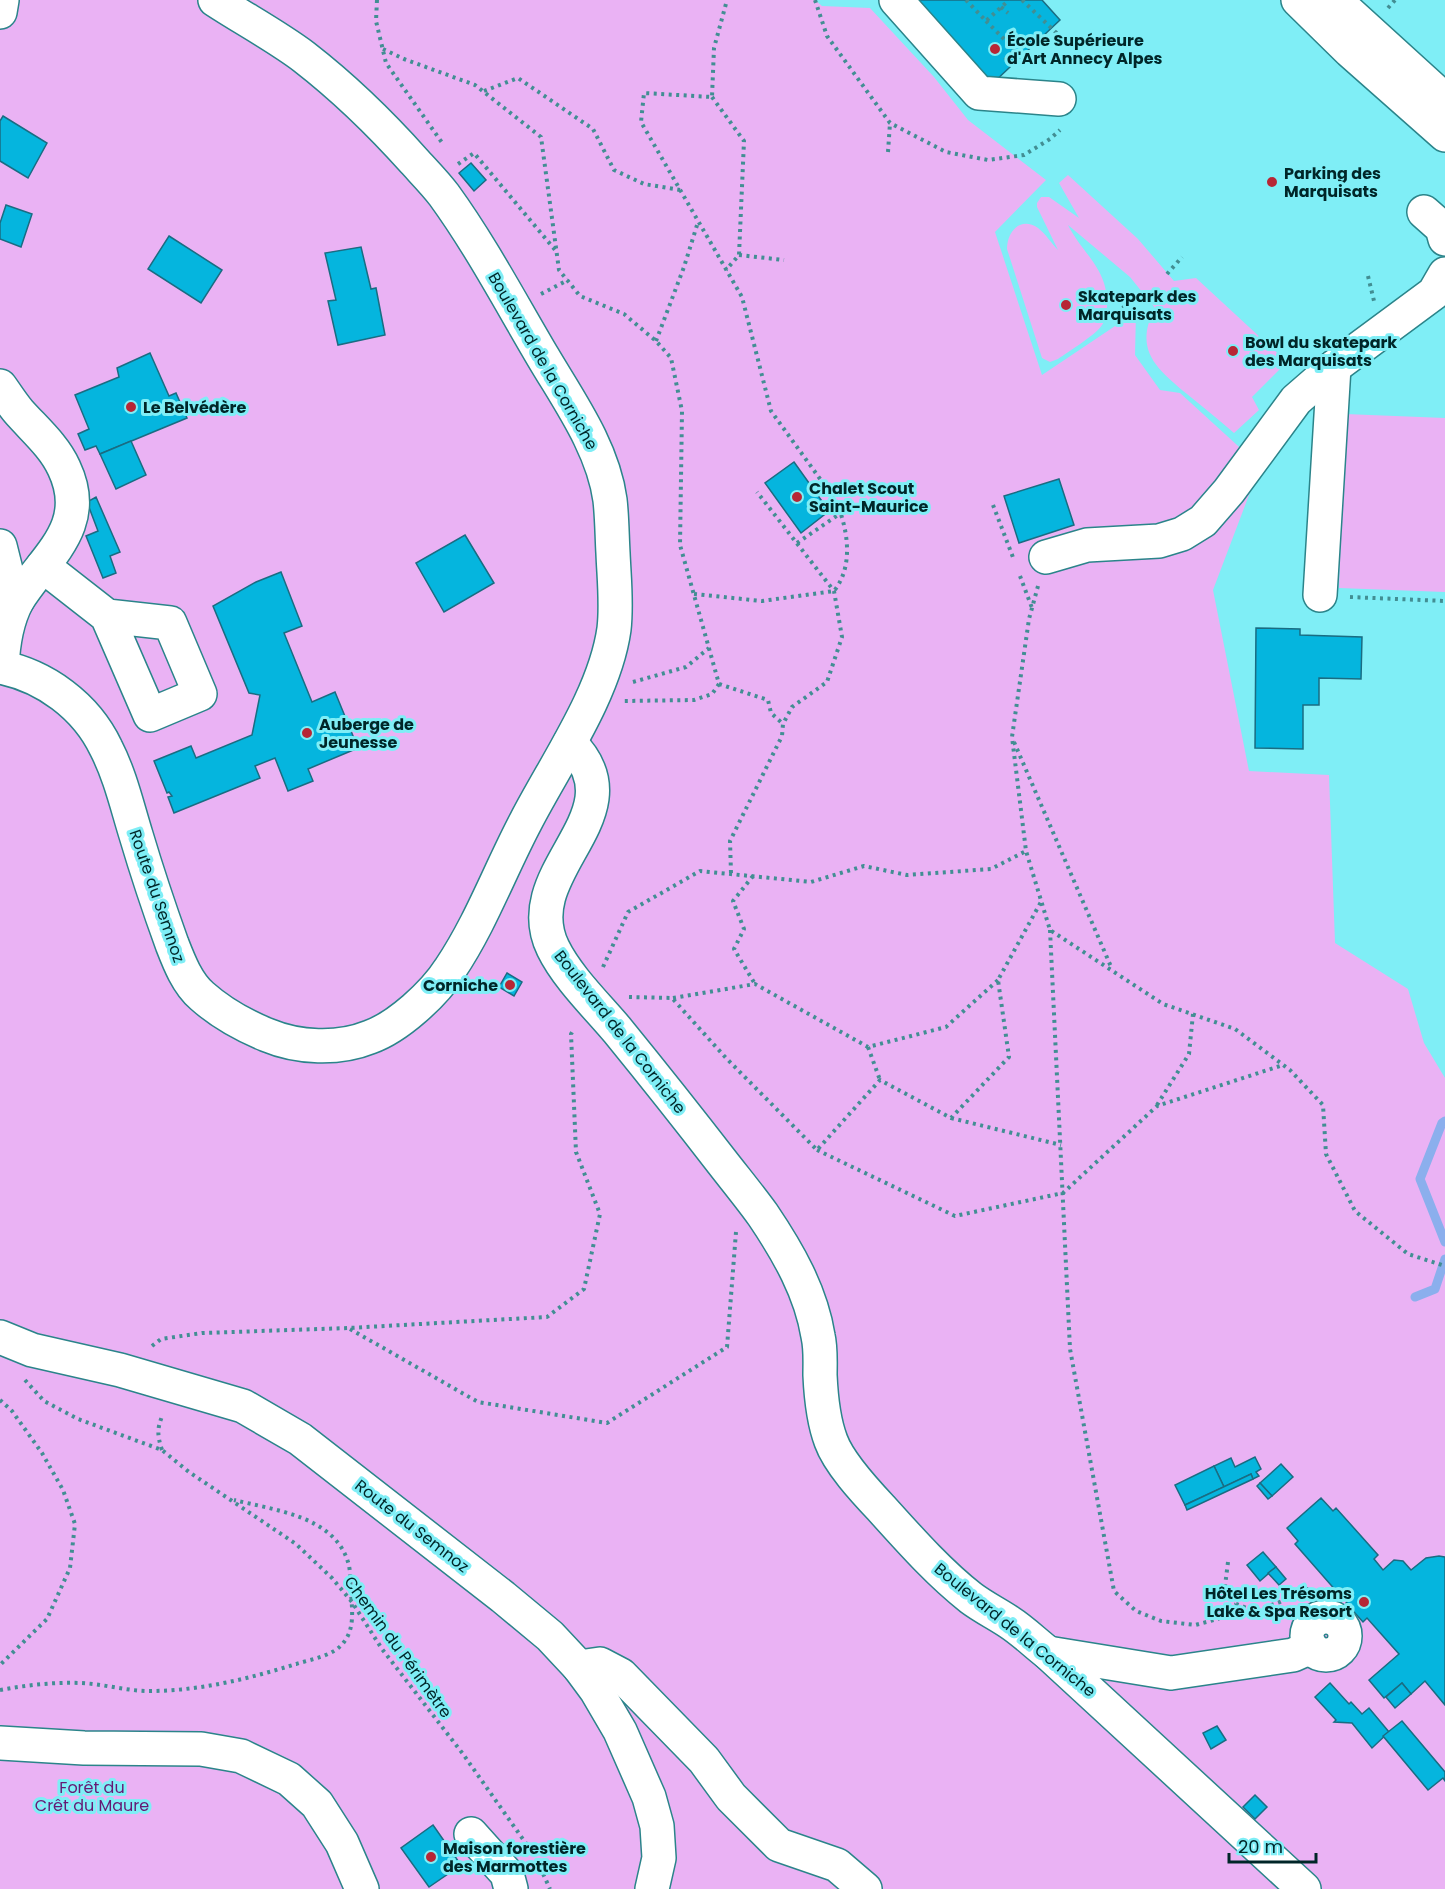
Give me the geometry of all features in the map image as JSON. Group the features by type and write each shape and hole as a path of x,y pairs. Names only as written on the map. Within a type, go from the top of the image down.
{"main road":[{"path":"0,12 2,0"},
{"name":"Boulevard de la Corniche","path":"215,0 302,56 348,93 393,138 443,194 581,422 602,467 610,499 615,583 614,629 593,695 570,743 581,754 592,772 593,791 590,811 583,827 556,875 547,905 546,926 553,948 763,1215 794,1266 811,1305 819,1338 823,1412 832,1443 860,1485 922,1553 970,1597 1010,1623 1048,1653 1304,1889"},
{"path":"896,0 979,93 1063,111"},
{"path":"1298,0 1350,51 1445,135"},
{"path":"1335,0 1445,100"},
{"path":"1424,212 1442,228 1445,239"},
{"path":"1046,557 1087,545 1159,541 1189,530 1203,520 1229,491 1296,400 1334,367 1434,293 1445,274"},
{"path":"1320,595 1334,367"},
{"path":"0,386 17,410 52,447 64,468 72,490 68,529 17,601 3,643 1,667"},
{"path":"0,546 9,582 17,601"},
{"path":"43,566 107,616"},
{"name":"Route du Semnoz","path":"1,667 27,674 50,686 65,697 93,726 106,748 119,780 172,944 183,970 201,995 247,1027 277,1040 311,1046 343,1045 373,1037 423,1001 448,973 467,941 525,822 570,743"},
{"name":"Route du Semnoz","path":"0,1337 32,1350 120,1370 243,1406 300,1439 550,1636 579,1667 596,1690 620,1731 649,1797 657,1826 659,1858 652,1889"},
{"path":"1048,1653 1171,1673 1293,1655 1311,1647 1317,1653 1333,1654 1344,1642 1345,1633 1342,1626 1335,1620"},
{"path":"579,1667 600,1664 621,1675 704,1760 731,1797 779,1845 837,1865 865,1889"},
{"path":"0,1743 84,1748 189,1748 241,1756 289,1779 317,1804 342,1843 362,1889"},
{"path":"1234,1826 1320,1889"},
{"path":"471,1834 507,1874 511,1889"}],"path":[{"path":"377,0 376,21 386,63 446,147"},
{"path":"726,270 739,255 744,141 712,97 714,48 727,0"},
{"path":"815,0 827,36 890,123 946,152 988,160 1024,155 1050,139 1063,111"},
{"path":"966,0 1015,50 1000,64"},
{"path":"986,21 1009,0"},
{"path":"1022,0 1067,43"},
{"path":"1001,7 1008,13"},
{"path":"383,49 475,85 542,137 559,270 580,296 624,314 656,341 671,358 682,411 680,545 719,684"},
{"path":"483,91 518,78 594,129 614,170 644,184 680,190"},
{"path":"694,594 762,601 834,591 842,581 848,555 841,513 836,501 771,411 742,297 641,122 644,93 712,97"},
{"path":"888,152 890,123"},
{"path":"452,156 459,165 474,153 556,251"},
{"path":"656,341 684,267 698,221"},
{"path":"739,255 784,260"},
{"path":"1167,274 1182,257"},
{"path":"1104,321 1143,294"},
{"path":"731,873 730,841 782,735 783,724 792,707 827,682 842,637 834,591 757,492"},
{"path":"993,504 1032,609"},
{"path":"797,543 841,513"},
{"path":"1046,557 1032,609 1012,737 1026,851 1050,930 1070,1349 1114,1591 1136,1611 1161,1621 1195,1624 1218,1619 1236,1604"},
{"path":"1320,595 1445,601"},
{"path":"631,683 686,667 709,648"},
{"path":"719,684 768,700 771,713 783,724"},
{"path":"627,692 623,701 694,700 712,694 719,684"},
{"path":"1012,737 1112,970"},
{"path":"120,1370 161,1339 202,1333 349,1329 547,1317 584,1289 600,1214 576,1152 571,1034 628,912 699,871 812,882 864,866 908,875 991,869 1026,851"},
{"path":"753,876 733,901 744,929 734,949 756,984 868,1047 880,1080 951,1118 1061,1144"},
{"path":"868,1047 946,1027 998,980 1042,899"},
{"path":"1050,930 1163,1004 1235,1029 1284,1065 1323,1105 1326,1154 1355,1211 1408,1254 1445,1266"},
{"path":"951,1118 1009,1057 998,980"},
{"path":"589,996 672,998 756,984"},
{"path":"672,998 726,1058 817,1150 955,1216 1063,1192 1156,1106 1189,1053 1193,1014"},
{"path":"1156,1106 1284,1065"},
{"path":"817,1150 880,1080"},
{"path":"349,1329 478,1402 606,1423 727,1347 736,1231"},
{"name":"Chemin du Périmètre","path":"20,1375 44,1401 78,1419 162,1450 189,1472 296,1544 332,1578 352,1602 382,1649 463,1754 533,1854"},
{"path":"0,1400 12,1411 42,1454 63,1490 75,1524 70,1568 47,1619 0,1665"},
{"path":"0,1690 44,1684 84,1683 114,1689 147,1691 212,1686 272,1671 336,1650 349,1633 352,1602 349,1564 340,1545 330,1534 296,1516 230,1499"},
{"path":"1228,1562 1225,1586 1236,1604 1255,1611 1307,1589 1323,1594 1335,1620"},
{"path":"537,1863 550,1889"}],"green space":[{"name":"Forêt du Crêt du Maure","path":"0,0 815,0 822,6 870,8 934,77 968,120 1046,180 995,232 1042,375 1136,312 1135,355 1160,390 1180,393 1260,466 1213,590 1249,771 1329,775 1335,943 1408,989 1424,1043 1445,1078 1445,1889 0,1889"},
{"name":"Skatepark des Marquisats","path":"1068,175 1138,239 1174,281 1196,278 1287,362 1252,397 1259,410 1234,433 1158,367 1148,347 1146,336 1155,308 1130,277 1068,225 1104,282 1107,294 1106,316 1099,329 1058,359 1050,362 1042,358 1007,249 1012,231 1026,224 1038,228 1058,250 1037,203 1041,197 1049,197 1079,218 1059,183"},
{"path":"1345,414 1445,418 1445,592 1339,588"}],"building":[{"name":"École Supérieure d'Art Annecy Alpes","path":"915,0 1042,0 1060,20 992,84"},
{"path":"3,116 47,143 28,178 0,161 0,121"},
{"path":"471,163 486,180 474,191 459,173"},
{"path":"6,205 32,214 21,247 0,239 0,223"},
{"path":"169,236 222,270 201,303 148,269"},
{"path":"361,247 371,289 376,288 385,335 338,345 328,301 336,300 325,253"},
{"name":"Le Belvédère","path":"150,353 169,396 176,393 187,418 100,454 96,446 85,450 78,434 89,429 75,395 119,377 117,368"},
{"path":"131,441 146,475 116,489 100,454"},
{"name":"Chalet Scout Saint-Maurice","path":"794,462 829,511 801,533 765,483"},
{"path":"1059,479 1074,525 1019,543 1004,496"},
{"path":"96,497 120,552 110,556 116,573 103,578 86,536 98,531 87,502"},
{"path":"465,535 494,583 444,612 416,563"},
{"path":"281,572 302,626 284,633 312,702 335,692 358,748 308,769 313,781 288,791 275,758 255,766 260,778 174,813 168,797 172,796 169,792 167,793 154,761 191,746 196,758 252,735 260,695 249,693 213,606 256,582"},
{"path":"1256,628 1300,629 1300,635 1362,637 1361,679 1319,678 1319,705 1303,705 1303,749 1255,748"},
{"name":"Corniche","path":"507,973 522,982 514,996 499,987"},
{"path":"1255,1457 1261,1469 1256,1472 1259,1476 1253,1479 1251,1474 1224,1487 1214,1466 1231,1458 1235,1467"},
{"path":"1281,1464 1293,1477 1272,1496 1260,1483"},
{"path":"1214,1466 1224,1487 1185,1505 1175,1485"},
{"path":"1251,1474 1253,1479 1187,1510 1185,1505"},
{"path":"1260,1483 1272,1496 1268,1499 1257,1486"},
{"path":"1321,1498 1333,1511 1336,1508 1378,1555 1374,1559 1383,1570 1394,1560 1403,1561 1411,1570 1426,1558 1445,1557 1445,1705 1425,1681 1411,1694 1402,1683 1384,1698 1369,1680 1399,1654 1367,1618 1363,1622 1346,1603 1350,1599 1341,1588 1337,1592 1295,1544 1298,1541 1287,1528"},
{"path":"1263,1552 1276,1567 1260,1581 1247,1565"},
{"path":"1276,1567 1286,1579 1279,1585 1268,1573"},
{"path":"1330,1683 1349,1704 1351,1702 1362,1714 1369,1708 1389,1732 1372,1748 1352,1723 1334,1722 1336,1720 1315,1697"},
{"path":"1402,1683 1411,1694 1395,1708 1386,1697"},
{"path":"1402,1721 1445,1772 1445,1781 1443,1778 1428,1790 1383,1736"},
{"path":"1217,1726 1226,1740 1211,1749 1203,1733"},
{"path":"1255,1795 1267,1807 1255,1819 1243,1807"},
{"name":"Maison forestière des Marmottes","path":"433,1825 461,1865 429,1887 401,1848"}],"waterway":[{"path":"1445,1121 1442,1123 1420,1179 1445,1242"},
{"path":"1415,1297 1435,1289 1445,1259"}],"place":[{"name":"École Supérieure d'Art Annecy Alpes","path":"995,49"},
{"name":"Parking des Marquisats","path":"1272,182"},
{"name":"Skatepark des Marquisats","path":"1066,305"},
{"name":"Bowl du skatepark des Marquisats","path":"1233,351"},
{"name":"Le Belvédère","path":"131,407"},
{"name":"Chalet Scout Saint-Maurice","path":"797,497"},
{"name":"Auberge de Jeunesse","path":"307,733"},
{"name":"Corniche","path":"510,985"},
{"name":"Hôtel Les Trésoms Lake & Spa Resort","path":"1364,1602"},
{"name":"Maison forestière des Marmottes","path":"431,1857"}]}
